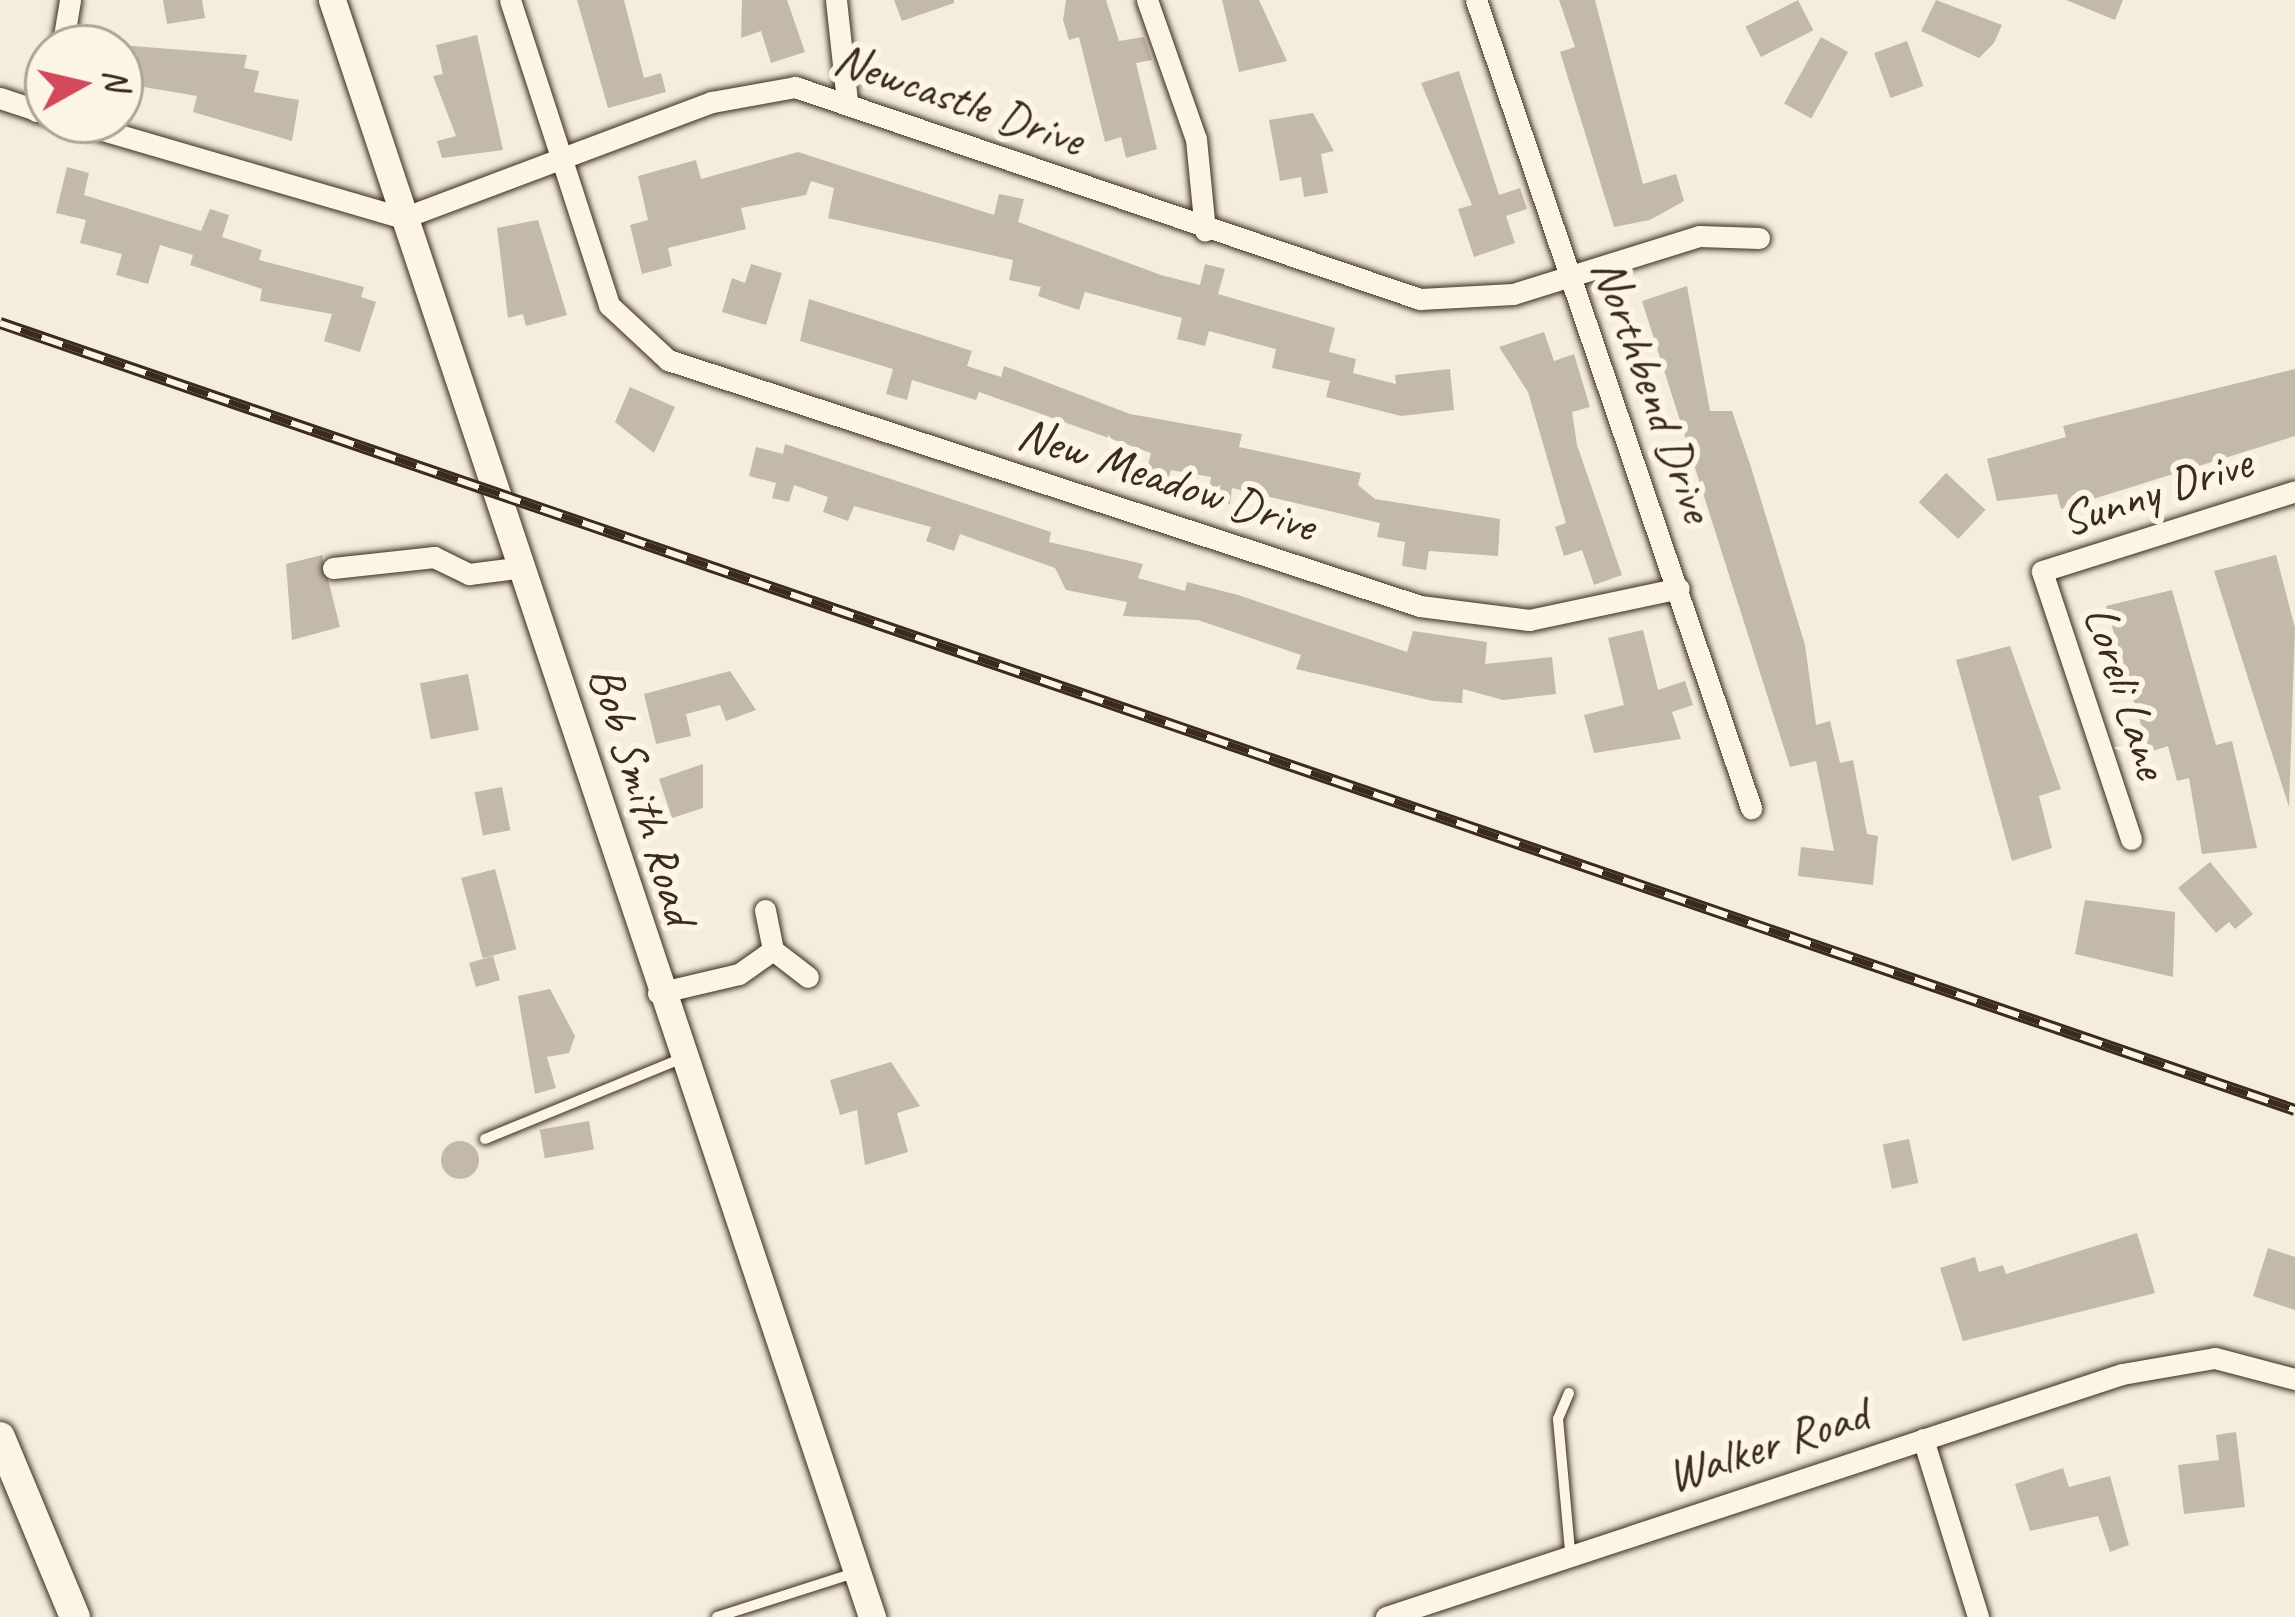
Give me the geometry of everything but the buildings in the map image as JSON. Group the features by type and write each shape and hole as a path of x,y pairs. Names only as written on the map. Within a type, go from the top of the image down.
{"main road":[{"path":"0,1437 75,1617"}],"street":[{"name":"Bob Smith Road","path":"332,0 524,567 680,1059 872,1617"},
{"path":"511,0 561,157"},
{"path":"836,0 847,100"},
{"path":"1147,0 1196,139 1204,231"},
{"name":"Northbend Drive","path":"1475,0 1751,808"},
{"name":"Newcastle Drive","path":"404,218 561,157 760,89 847,100 1204,231 1420,298 1513,294 1699,236 1759,238"},
{"path":"144,142 404,218"},
{"name":"New Meadow Drive","path":"561,157 609,305 639,344 1420,606 1577,617 1679,588"},
{"name":"Sunny Drive","path":"2042,571 2295,490"},
{"path":"333,568 434,557 469,574 524,567"},
{"name":"Loreli Lane","path":"2042,571 2131,839"},
{"path":"765,910 773,950 808,977"},
{"path":"658,993 740,974 773,950"},
{"name":"Walker Road","path":"1386,1617 1570,1552 2175,1360 2295,1378"},
{"path":"1923,1439 1978,1617"}],"lane":[{"path":"485,1139 680,1059"},
{"path":"1569,1393 1558,1419 1570,1552"},
{"path":"717,1617 857,1572"}],"railway":[{"path":"0,323 2295,1110"}]}
